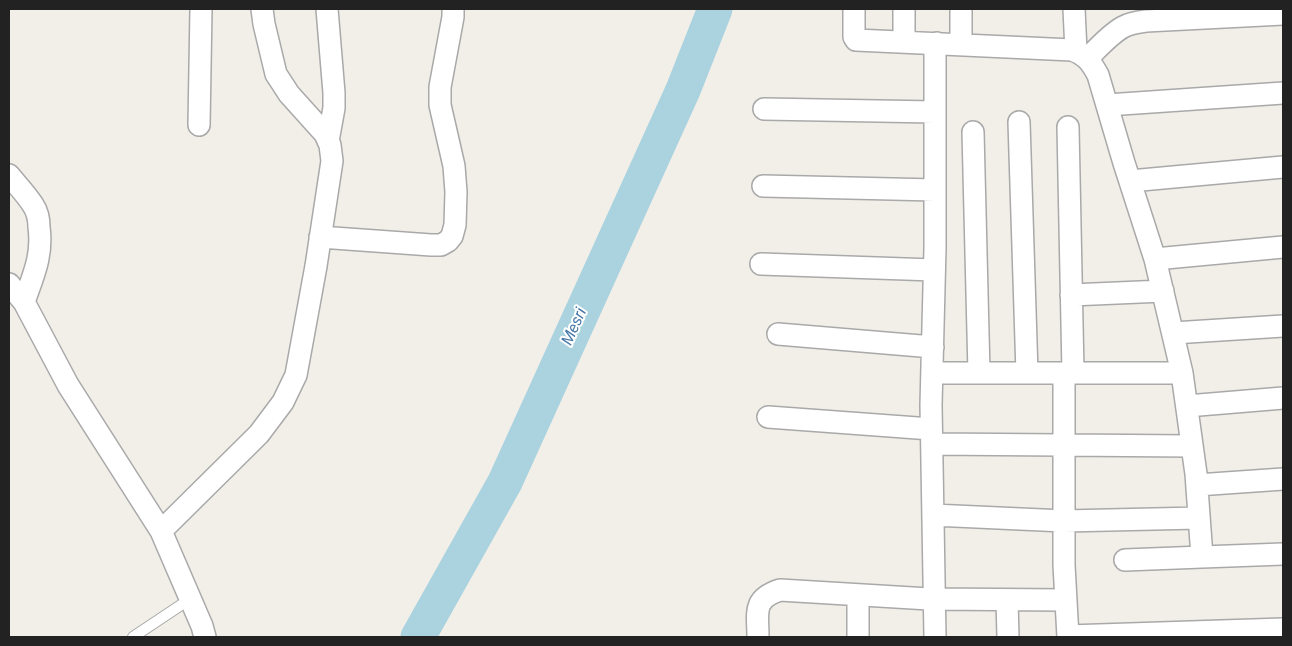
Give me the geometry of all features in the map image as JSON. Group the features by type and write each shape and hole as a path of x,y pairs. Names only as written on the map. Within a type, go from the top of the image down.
{"street":[{"path":"199,126 201,9"},
{"path":"160,531 259,434 283,402 296,375 332,161 330,145 325,134 289,94 276,74 262,9"},
{"path":"327,9 334,93 334,108 328,141"},
{"path":"320,237 440,245 448,241 452,236 456,225 454,166 440,105 440,87 453,17 452,9"},
{"path":"854,9 854,37 856,40 1072,50 1091,62 1098,75 1155,259 1173,333 1187,406 1202,557"},
{"path":"904,9 904,42"},
{"path":"961,9 961,44"},
{"path":"1074,9 1081,55"},
{"path":"1081,55 1124,26 1133,23 1283,14"},
{"path":"934,637 932,347 937,43"},
{"path":"1107,105 1283,93"},
{"path":"764,109 935,112"},
{"path":"1019,122 1027,373"},
{"path":"1068,127 1071,295 1064,445 1064,565 1068,637 1217,634 1283,629"},
{"path":"973,132 979,373"},
{"path":"1130,181 1283,167"},
{"path":"9,175 34,207 39,222 40,254 24,302"},
{"path":"763,186 935,190"},
{"path":"1155,259 1283,247"},
{"path":"761,264 934,270"},
{"path":"9,284 24,302 68,385 160,531 203,632"},
{"path":"1071,295 1163,291"},
{"path":"1173,333 1283,326"},
{"path":"778,334 932,347"},
{"path":"932,373 1182,374"},
{"path":"1187,406 1283,398"},
{"path":"768,417 932,436 1064,445 1192,446"},
{"path":"1196,485 1283,479"},
{"path":"933,515 1064,521 1199,518"},
{"path":"1125,560 1283,554"},
{"path":"758,637 758,608 762,599 780,590 934,599 1066,600"},
{"path":"858,594 858,637"},
{"path":"1007,600 1008,637"}],"lane":[{"path":"133,637 190,599"}],"waterway":[{"name":"Mesri","path":"418,637 505,482 683,90 715,9"}]}
